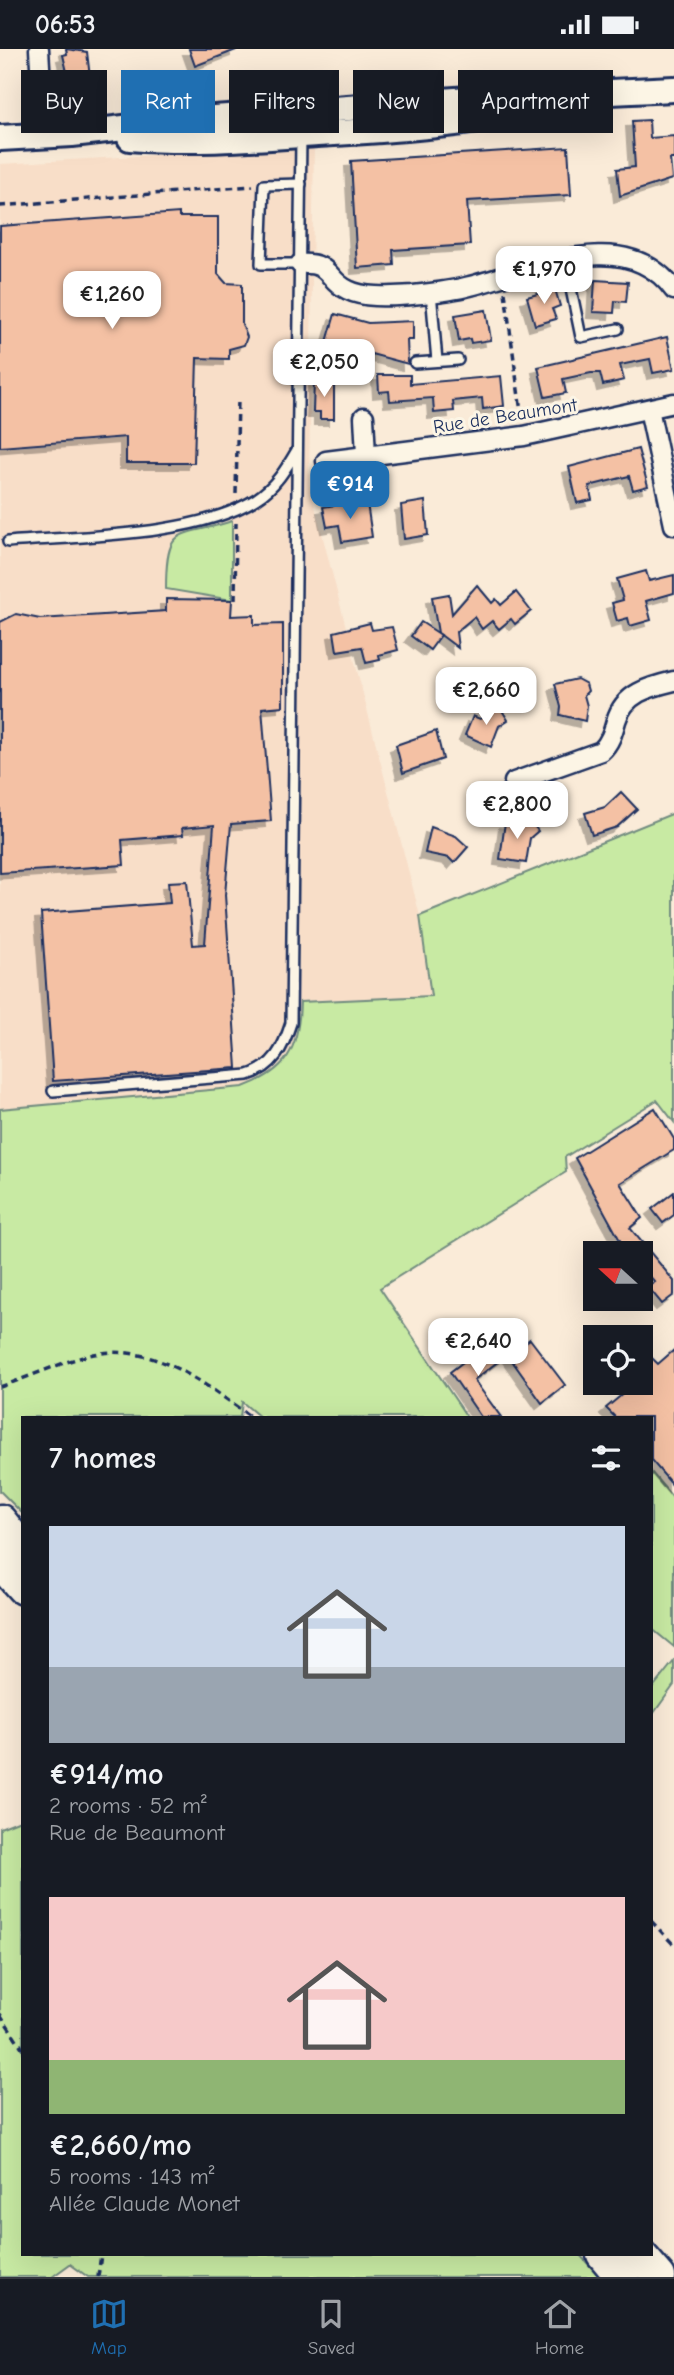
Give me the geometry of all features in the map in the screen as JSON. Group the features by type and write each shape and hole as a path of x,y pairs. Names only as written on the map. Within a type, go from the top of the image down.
{"highway":[{"path":"0,1521 21,1547"},
{"path":"0,1562 21,1586"},
{"path":"605,2256 622,2277"},
{"path":"641,2256 659,2277"}],"street":[{"path":"39,49 44,135"},
{"path":"339,119 482,98 674,89"},
{"path":"0,138 72,134 201,119 229,120"},
{"path":"300,264 321,266 341,286 359,293 386,296 431,292 596,255 632,259 653,269 674,290"},
{"name":"Rue de Beaumont","path":"326,461 524,436 674,403"},
{"path":"649,409 674,525"},
{"path":"364,417 366,456"},
{"path":"514,782 601,751 612,734 619,711 630,698 648,688 674,681"}],"lane":[{"path":"54,1091 248,1075 262,1071 275,1060 285,1041 293,1003 301,133"},
{"path":"300,264 261,264 264,185 301,184"},
{"path":"565,260 581,337 618,330"},
{"path":"431,292 437,361"},
{"path":"415,363 458,360"},
{"path":"8,542 159,529 213,517 256,499 274,484 298,449"}],"path":[{"path":"0,206 264,185"},
{"path":"503,277 524,436"},
{"path":"0,1387 86,1356 108,1352 132,1353 196,1377 250,1416"},
{"path":"653,1923 674,1945"},
{"path":"0,2014 21,2046"},
{"path":"98,2277 101,2256"}],"shaded area":[{"path":"314,146 309,483 420,916 431,996 301,1003 300,1024 293,1049 268,1078 243,1087 0,1109 0,164"}],"green space":[{"path":"232,521 232,600 166,589 169,553 173,543 187,533"},
{"path":"674,813 674,1122 657,1100 565,1157 566,1172 380,1288 466,1416 259,1416 242,1402 240,1416 21,1416 21,1512 0,1491 0,1109 243,1087 258,1081 270,1074 288,1056 297,1033 300,1002 431,996 420,916"},
{"path":"653,1474 674,1499 674,1647 653,1630"},
{"path":"674,1661 674,1685 653,1714 653,1687"},
{"path":"21,1820 21,2256 581,2256 600,2277 88,2277 70,2264 52,2277 0,2277 0,1828"}],"building":[{"path":"66,49 87,52 89,70 67,70 63,55 67,54"},
{"path":"189,49 236,49 236,50 195,66"},
{"path":"649,120 650,138 674,136 674,159 670,159 672,179 620,196 617,169 635,167 632,121"},
{"path":"568,147 571,195 467,201 470,245 393,250 394,265 357,268 351,161"},
{"path":"179,213 179,217 218,217 218,274 226,283 242,284 242,324 247,337 244,345 229,349 229,359 197,358 194,463 126,463 126,437 0,447 0,226"},
{"path":"595,280 628,282 626,302 615,301 614,313 593,312"},
{"path":"555,289 560,306 552,309 556,319 535,325 527,297"},
{"path":"486,310 491,340 471,343 470,339 459,341 455,315"},
{"path":"335,314 368,323 413,321 413,340 407,340 408,364 327,342"},
{"path":"667,337 674,369 653,373 650,359 620,365 624,380 603,385 600,373 563,379 566,393 545,397 538,367"},
{"path":"378,375 410,375 410,384 501,376 504,406 483,409 482,398 453,401 454,411 434,413 433,398 390,401 389,391 379,392"},
{"path":"314,381 334,381 334,419 320,419 320,412 313,412"},
{"path":"638,449 648,486 633,490 629,476 589,486 592,500 577,503 569,467"},
{"path":"425,501 428,535 404,539 401,505"},
{"path":"348,503 348,506 367,503 372,537 342,542 339,525 327,527 323,507"},
{"path":"646,571 649,581 674,575 674,593 646,601 651,620 630,626 628,618 617,621 612,603 623,600 617,579"},
{"path":"477,585 492,603 496,599 501,605 516,592 531,611 515,624 511,619 499,629 492,621 482,629 474,617 456,632 458,648 438,633 432,597 449,594 452,614"},
{"path":"166,599 232,600 231,616 254,615 254,625 283,624 283,706 262,708 271,821 231,824 225,895 237,1068 53,1081 41,913 170,903 168,882 187,881 193,945 205,944 214,825 182,828 183,835 122,840 124,865 0,873 0,622 16,614 40,619 166,611"},
{"path":"421,622 441,635 430,650 411,636"},
{"path":"370,623 372,630 392,627 398,650 379,655 380,660 366,663 362,647 337,651 334,632"},
{"path":"577,679 586,684 588,691 584,695 587,706 585,721 560,715 561,707 555,684"},
{"path":"500,707 508,720 499,726 491,747 465,735 473,716 480,719"},
{"path":"436,731 443,759 403,773 396,745"},
{"path":"621,792 637,809 617,827 592,835 585,813 605,807"},
{"path":"529,819 538,831 530,838 526,863 500,859 505,822 523,824"},
{"path":"431,827 456,836 468,847 454,863 449,858 425,853"},
{"path":"655,1108 674,1139 674,1150 620,1183 642,1218 630,1228 641,1241 620,1241 575,1158"},
{"path":"674,1192 674,1215 663,1223 652,1209"},
{"path":"653,1256 674,1281 674,1295 662,1304 653,1293"},
{"path":"530,1339 565,1385 542,1403 508,1355"},
{"path":"492,1340 504,1357 474,1380 500,1416 480,1416 450,1372"},
{"path":"674,1350 674,1487 653,1462 653,1416 614,1416 606,1408 622,1395 653,1395 653,1359 658,1364"}]}
